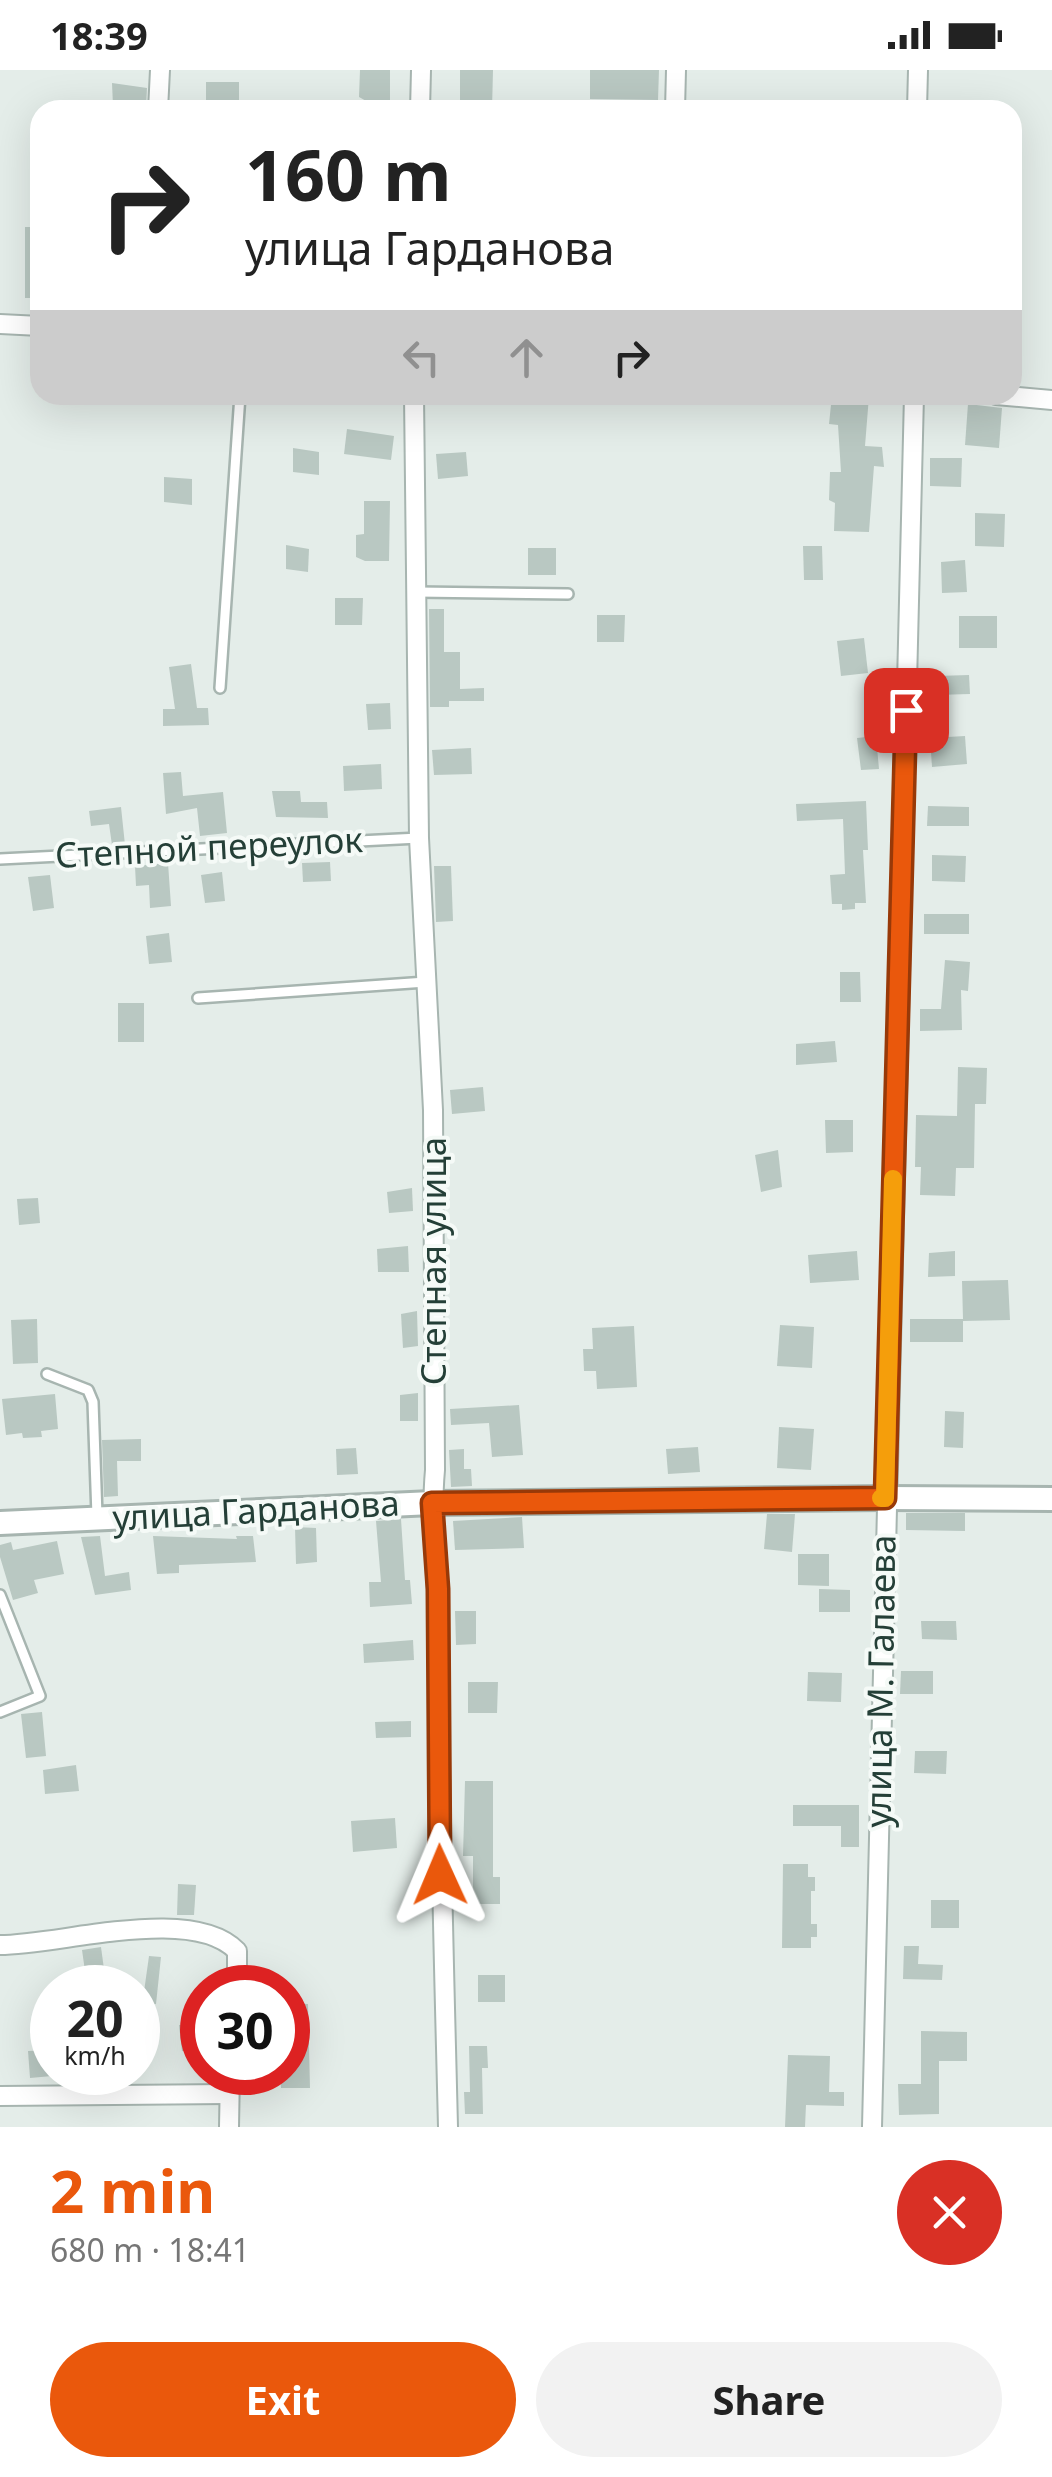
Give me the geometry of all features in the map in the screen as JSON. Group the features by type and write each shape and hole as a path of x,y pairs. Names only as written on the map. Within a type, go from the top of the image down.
{"street":[{"path":"158,100 160,70"},
{"path":"420,100 421,70"},
{"path":"675,100 676,70"},
{"path":"917,100 918,70"},
{"path":"0,324 30,326"},
{"path":"1022,397 1052,400"},
{"name":"Степная улица","path":"414,405 419,838 433,1110 432,1503 438,1589 439,1843 448,2127"},
{"name":"улица М. Галаева","path":"872,2127 914,405"},
{"name":"улица Гарданова","path":"0,1524 432,1503 1052,1499"},
{"path":"0,1944 129,1931 209,1932 237,1951 237,1965"},
{"path":"0,2096 180,2094"},
{"path":"228,2095 229,2127"}],"lane":[{"path":"220,688 239,405"},
{"path":"414,592 568,594"},
{"name":"Степной переулок","path":"0,859 419,838"},
{"path":"198,998 426,982"},
{"path":"47,1374 88,1390 93,1402 97,1519"},
{"path":"0,1595 40,1696 0,1712"}],"building":[{"path":"360,70 390,70 390,100 359,97"},
{"path":"460,70 493,70 492,100 460,100"},
{"path":"590,70 659,70 658,100 590,99"},
{"path":"206,82 239,82 239,100 206,100"},
{"path":"112,83 147,88 146,100 113,100"},
{"path":"25,227 30,227 30,298 25,298"},
{"path":"831,405 868,405 865,446 882,447 884,467 874,466 869,532 834,531 830,472 841,472 838,425 829,424"},
{"path":"968,405 1002,408 999,448 965,445"},
{"path":"347,429 394,436 391,460 344,454"},
{"path":"293,448 319,452 319,475 293,472"},
{"path":"466,452 468,476 438,479 436,454"},
{"path":"930,458 962,458 961,487 930,486"},
{"path":"164,477 192,479 192,505 164,502"},
{"path":"364,501 390,501 389,561 356,557 356,535 364,534"},
{"path":"975,513 1005,514 1004,547 975,546"},
{"path":"286,545 309,549 308,572 286,569"},
{"path":"803,546 822,546 823,580 804,580"},
{"path":"528,548 556,548 556,575 528,575"},
{"path":"965,560 967,592 942,593 941,562"},
{"path":"335,598 363,598 362,625 335,625"},
{"path":"429,609 444,609 444,652 460,652 460,689 484,688 484,701 449,701 449,707 430,707"},
{"path":"597,615 625,615 624,642 597,642"},
{"path":"959,616 997,616 997,648 959,648"},
{"path":"864,638 868,673 841,676 837,641"},
{"path":"191,664 197,708 208,708 209,725 163,726 163,709 175,709 169,667"},
{"path":"969,675 970,694 936,695 936,676"},
{"path":"390,703 391,729 368,730 366,704"},
{"path":"876,736 879,769 861,770 857,738"},
{"path":"965,736 967,764 932,767 930,738"},
{"path":"471,748 472,774 434,775 432,750"},
{"path":"381,764 382,789 344,791 343,766"},
{"path":"181,772 183,796 223,792 227,833 200,836 197,808 166,814 163,773"},
{"path":"272,791 300,791 301,802 327,802 328,818 276,817"},
{"path":"866,801 866,903 855,903 855,909 842,910 842,904 832,904 830,875 845,874 843,819 797,821 796,804"},
{"path":"928,806 969,807 969,826 927,826"},
{"path":"121,807 125,845 112,845 109,824 91,826 89,811"},
{"path":"932,855 966,856 965,882 932,881"},
{"path":"330,862 331,881 303,882 302,863"},
{"path":"168,863 171,906 150,908 149,885 136,886 135,866"},
{"path":"434,866 451,866 453,921 436,922"},
{"path":"222,872 225,901 205,903 201,875"},
{"path":"50,875 54,908 33,911 28,877"},
{"path":"924,914 969,914 969,934 924,934"},
{"path":"169,933 172,962 149,964 146,936"},
{"path":"945,960 970,962 968,991 961,990 962,1030 920,1031 920,1009 941,1009"},
{"path":"840,972 860,972 861,1002 840,1002"},
{"path":"118,1003 144,1003 144,1042 118,1042"},
{"path":"835,1041 837,1062 796,1065 796,1044"},
{"path":"958,1067 987,1068 986,1104 975,1104 974,1168 956,1168 955,1196 920,1195 921,1167 915,1167 916,1115 957,1116"},
{"path":"483,1087 485,1111 452,1114 450,1090"},
{"path":"825,1120 853,1120 853,1152 826,1153"},
{"path":"778,1150 782,1187 761,1192 755,1155"},
{"path":"412,1188 413,1211 389,1213 387,1192"},
{"path":"38,1198 40,1223 19,1225 17,1199"},
{"path":"408,1246 409,1272 378,1272 377,1249"},
{"path":"857,1251 859,1280 810,1283 808,1255"},
{"path":"955,1251 955,1276 928,1277 929,1253"},
{"path":"1008,1280 1010,1320 963,1321 963,1342 910,1342 910,1319 963,1319 962,1281"},
{"path":"417,1311 418,1346 403,1348 401,1314"},
{"path":"37,1319 38,1363 13,1364 11,1320"},
{"path":"780,1325 814,1327 812,1368 777,1366"},
{"path":"634,1326 637,1387 597,1389 596,1371 584,1371 583,1349 593,1349 592,1328"},
{"path":"418,1393 418,1421 400,1421 400,1395"},
{"path":"55,1394 58,1429 41,1431 42,1437 6,1435 2,1399"},
{"path":"519,1405 523,1455 492,1457 489,1423 451,1425 450,1409"},
{"path":"945,1411 964,1412 963,1448 944,1447"},
{"path":"779,1427 814,1429 811,1470 777,1468"},
{"path":"141,1439 141,1461 117,1461 118,1496 104,1497 102,1440"},
{"path":"698,1447 700,1472 668,1474 666,1449"},
{"path":"356,1448 358,1474 337,1475 336,1449"},
{"path":"464,1449 464,1469 471,1469 472,1486 451,1487 449,1450"},
{"path":"906,1513 965,1513 965,1531 906,1530"},
{"path":"767,1514 795,1514 792,1552 764,1549"},
{"path":"522,1517 524,1548 455,1550 453,1521"},
{"path":"401,1519 405,1580 410,1580 412,1604 370,1607 369,1582 381,1582 376,1521"},
{"path":"295,1527 316,1528 317,1562 296,1564"},
{"path":"100,1536 105,1576 129,1572 131,1590 95,1595 81,1537"},
{"path":"153,1536 253,1536 256,1562 179,1565 179,1573 157,1574"},
{"path":"57,1541 64,1574 34,1580 38,1593 13,1600 0,1545 11,1542 13,1550"},
{"path":"798,1554 829,1554 829,1586 798,1585"},
{"path":"819,1589 850,1590 850,1612 819,1612"},
{"path":"455,1611 476,1611 476,1644 456,1645"},
{"path":"921,1621 956,1621 957,1640 922,1639"},
{"path":"413,1640 414,1660 364,1663 363,1644"},
{"path":"901,1671 933,1671 933,1694 900,1694"},
{"path":"808,1672 842,1673 841,1702 807,1701"},
{"path":"468,1682 498,1682 497,1713 468,1713"},
{"path":"42,1712 46,1756 26,1758 21,1714"},
{"path":"411,1721 411,1737 376,1738 375,1722"},
{"path":"915,1751 947,1751 946,1774 914,1773"},
{"path":"76,1765 79,1791 45,1794 43,1770"},
{"path":"465,1781 493,1781 493,1877 500,1877 500,1904 473,1904 473,1856 463,1856"},
{"path":"793,1805 859,1805 859,1847 841,1847 841,1826 793,1826"},
{"path":"395,1818 397,1848 353,1852 351,1821"},
{"path":"783,1864 808,1864 808,1877 815,1877 811,1924 817,1924 817,1937 811,1937 811,1948 782,1948"},
{"path":"178,1884 196,1885 194,1915 177,1915"},
{"path":"931,1900 959,1900 959,1928 931,1928"},
{"path":"904,1946 919,1946 918,1964 943,1965 942,1980 903,1979"},
{"path":"101,1947 103,1965 84,1965 82,1950"},
{"path":"149,1956 161,1957 160,1966 148,1965"},
{"path":"478,1975 505,1975 505,2002 478,2002"},
{"path":"921,2031 967,2032 967,2061 939,2061 939,2114 899,2115 898,2084 921,2084"},
{"path":"469,2046 487,2046 488,2068 482,2068 483,2114 465,2114 464,2092 470,2092"},
{"path":"788,2055 830,2056 829,2092 844,2092 844,2106 806,2105 805,2127 785,2127"}],"slow traffic":[{"path":"881,1498 885,1498 893,1179"}],"route":[{"path":"440,1875 438,1589 432,1503 885,1498 906,710"}]}
